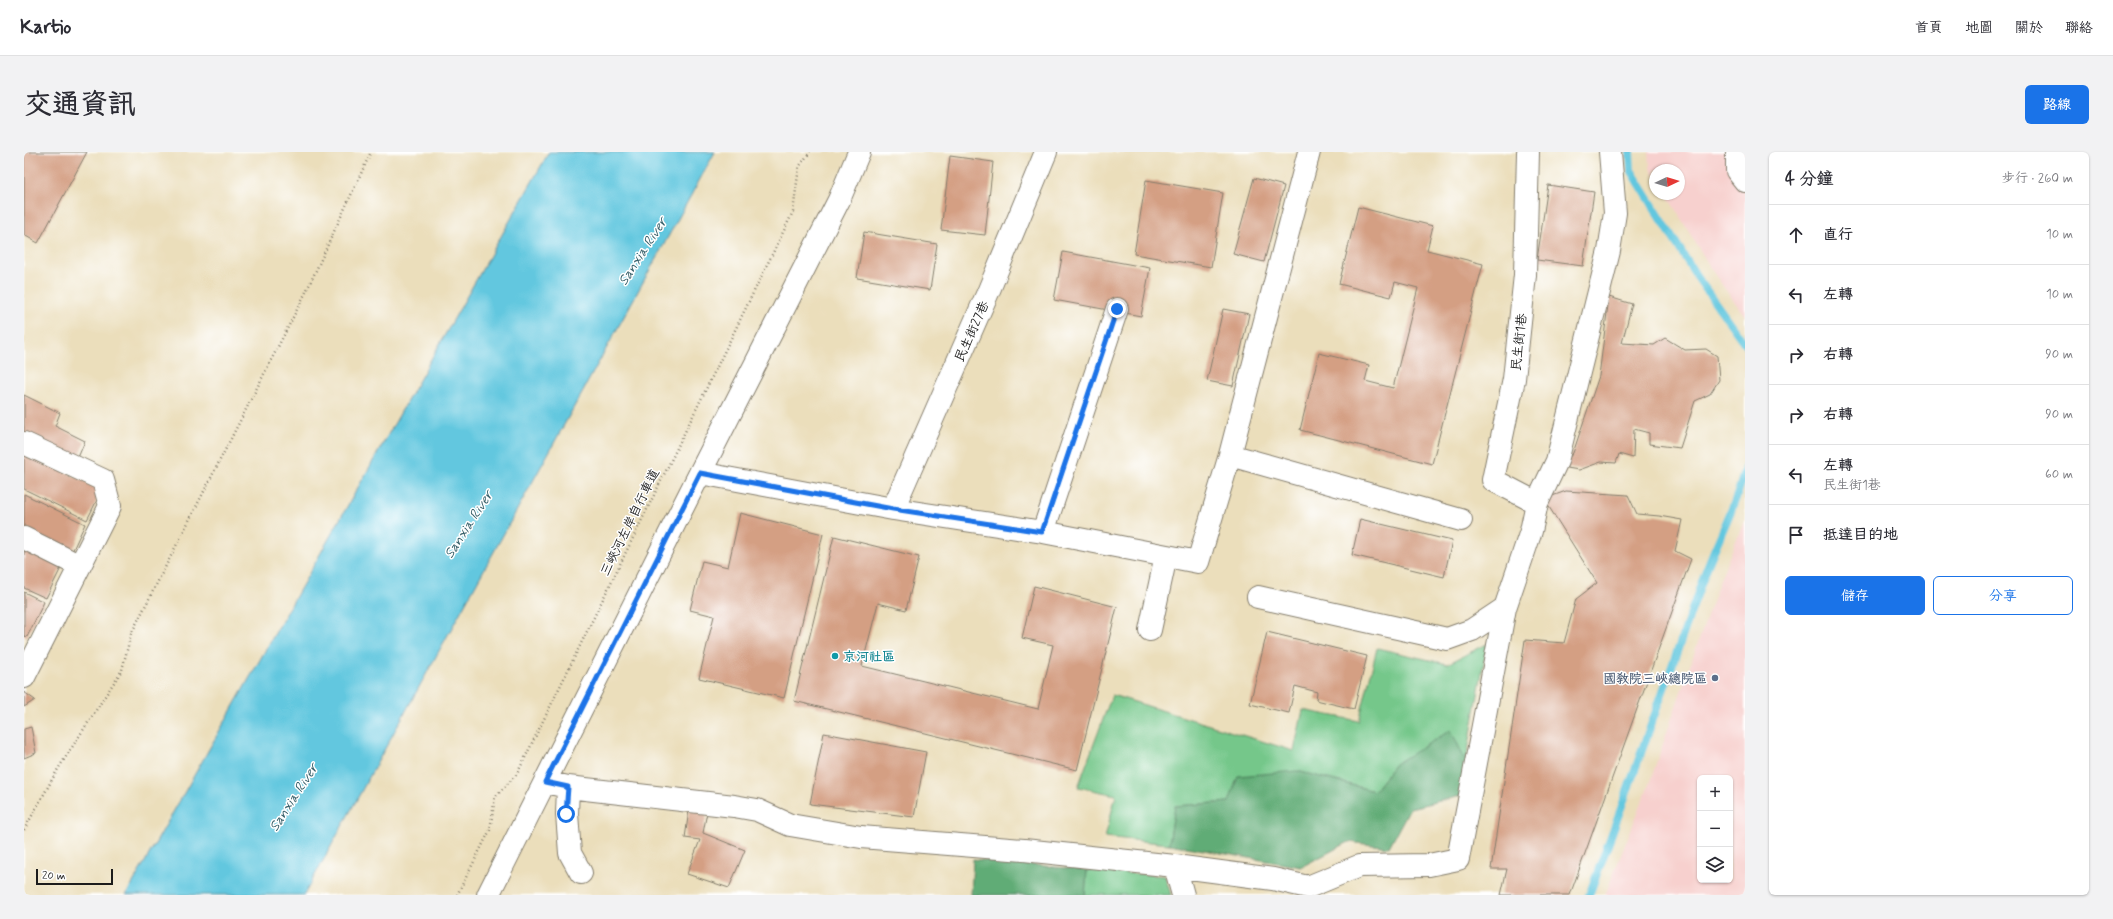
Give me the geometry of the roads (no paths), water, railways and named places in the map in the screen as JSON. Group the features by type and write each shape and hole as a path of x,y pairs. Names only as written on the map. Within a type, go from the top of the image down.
{"street":[{"path":"488,895 839,200 858,152"},
{"name":"民生街27巷","path":"893,509 990,290 1046,152"},
{"path":"700,473 893,509 1042,532 1198,562 1230,455 1309,152"},
{"name":"民生街1巷","path":"1528,152 1525,275 1522,305 1514,379 1493,480 1538,503"},
{"path":"545,782 568,787 734,806 756,810 790,825 861,837 1024,850 1175,866 1273,879 1308,887 1359,866 1430,865 1458,859 1505,608 1531,531 1538,503 1558,461 1610,250 1615,213 1610,152"},
{"path":"1737,152 1737,171 1745,181"},
{"path":"1042,532 1117,309"},
{"path":"24,443 103,480 110,506 80,566 31,646 24,677"},
{"path":"1230,455 1461,520"},
{"path":"24,538 80,566"},
{"path":"1150,630 1166,556"},
{"path":"1258,597 1447,639 1472,630 1505,608"},
{"path":"568,787 566,814 570,854 581,873"},
{"path":"1175,866 1183,895"}],"water":[{"name":"Sanxia River","path":"549,152 715,152 304,895 126,895"}],"waterway":[{"path":"1630,152 1631,170 1697,277 1745,344"},
{"path":"1589,895 1632,779 1706,569 1731,512 1745,468"}],"place":[{"name":"京河社區","path":"835,656"},
{"name":"國教院三峽總院區","path":"1715,678"}]}
